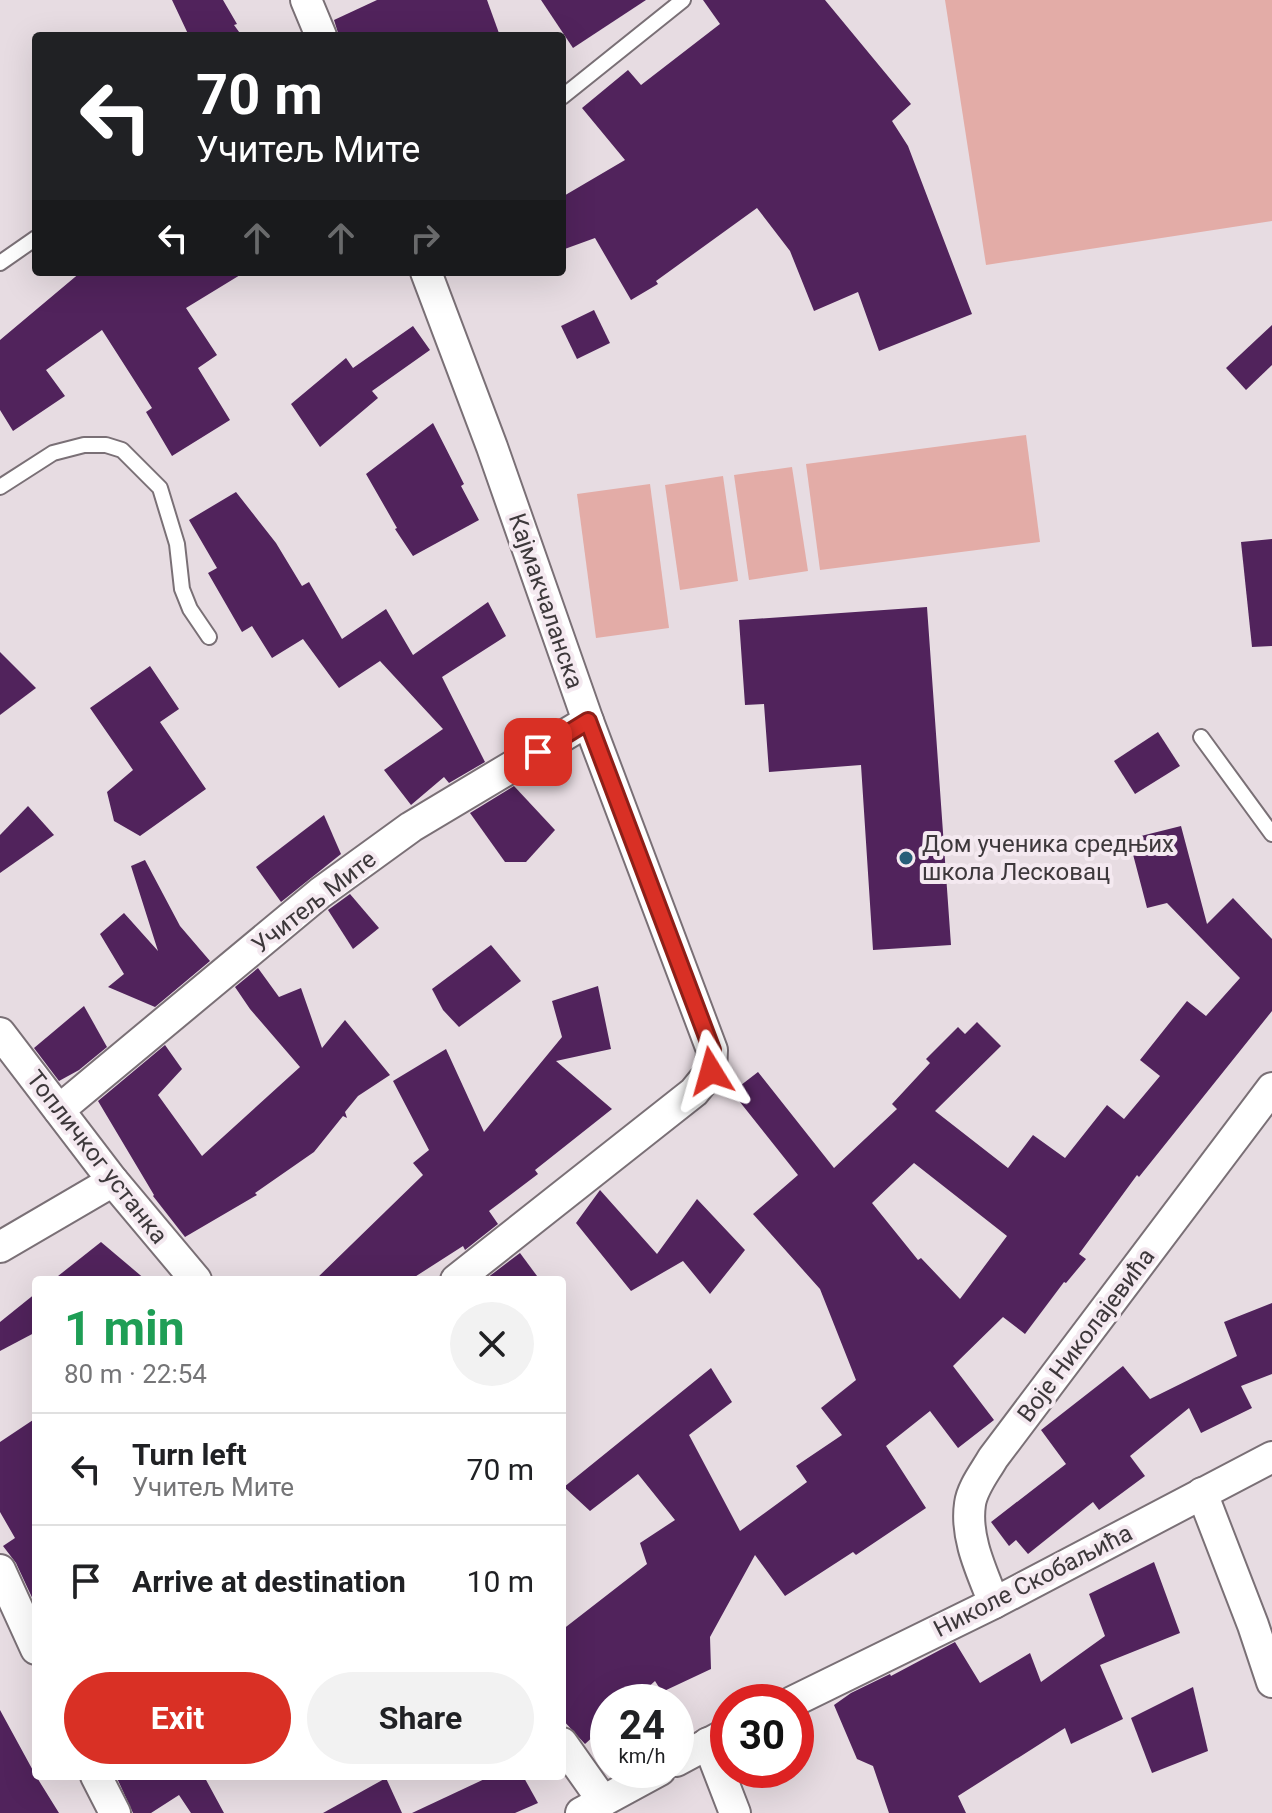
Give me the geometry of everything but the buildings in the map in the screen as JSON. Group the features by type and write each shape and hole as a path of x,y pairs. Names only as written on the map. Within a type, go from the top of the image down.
{"street":[{"path":"306,0 319,32"},
{"name":"Кајмакчаланска","path":"428,276 492,447 588,721 712,1050 711,1071 694,1092 461,1276"},
{"name":"Учитељ Мите","path":"59,1110 320,893 411,827 588,721"},
{"name":"Топличког устанка","path":"0,1033 113,1181 193,1276"},
{"name":"Воје Николајевића","path":"994,1603 976,1557 970,1528 970,1502 976,1486 993,1458 1272,1088"},
{"path":"0,1247 113,1181"},
{"name":"Николе Скобаљића","path":"814,1691 994,1603 1272,1457"},
{"path":"1202,1493 1263,1623 1272,1682"},
{"path":"0,1570 32,1640"},
{"path":"566,1752 592,1807 627,1788"},
{"path":"98,1780 115,1813"},
{"path":"729,1788 735,1813"}],"lane":[{"path":"566,94 683,0"},
{"path":"0,263 32,241"},
{"path":"0,487 53,453 84,445 106,445 122,450 160,488 177,544 182,589 190,609 209,637"},
{"path":"1201,737 1272,834"}],"shaded area":[{"path":"945,0 1272,0 1272,221 986,265"},
{"path":"1026,435 1040,542 820,570 806,464"},
{"path":"792,467 808,571 749,580 734,475"},
{"path":"723,476 738,581 680,590 665,485"},
{"path":"650,484 669,628 596,638 577,494"}],"place":[{"name":"Дом ученика средњих школа Лесковац","path":"906,858"}],"route":[{"path":"538,752 588,721 712,1050 711,1071"}]}
